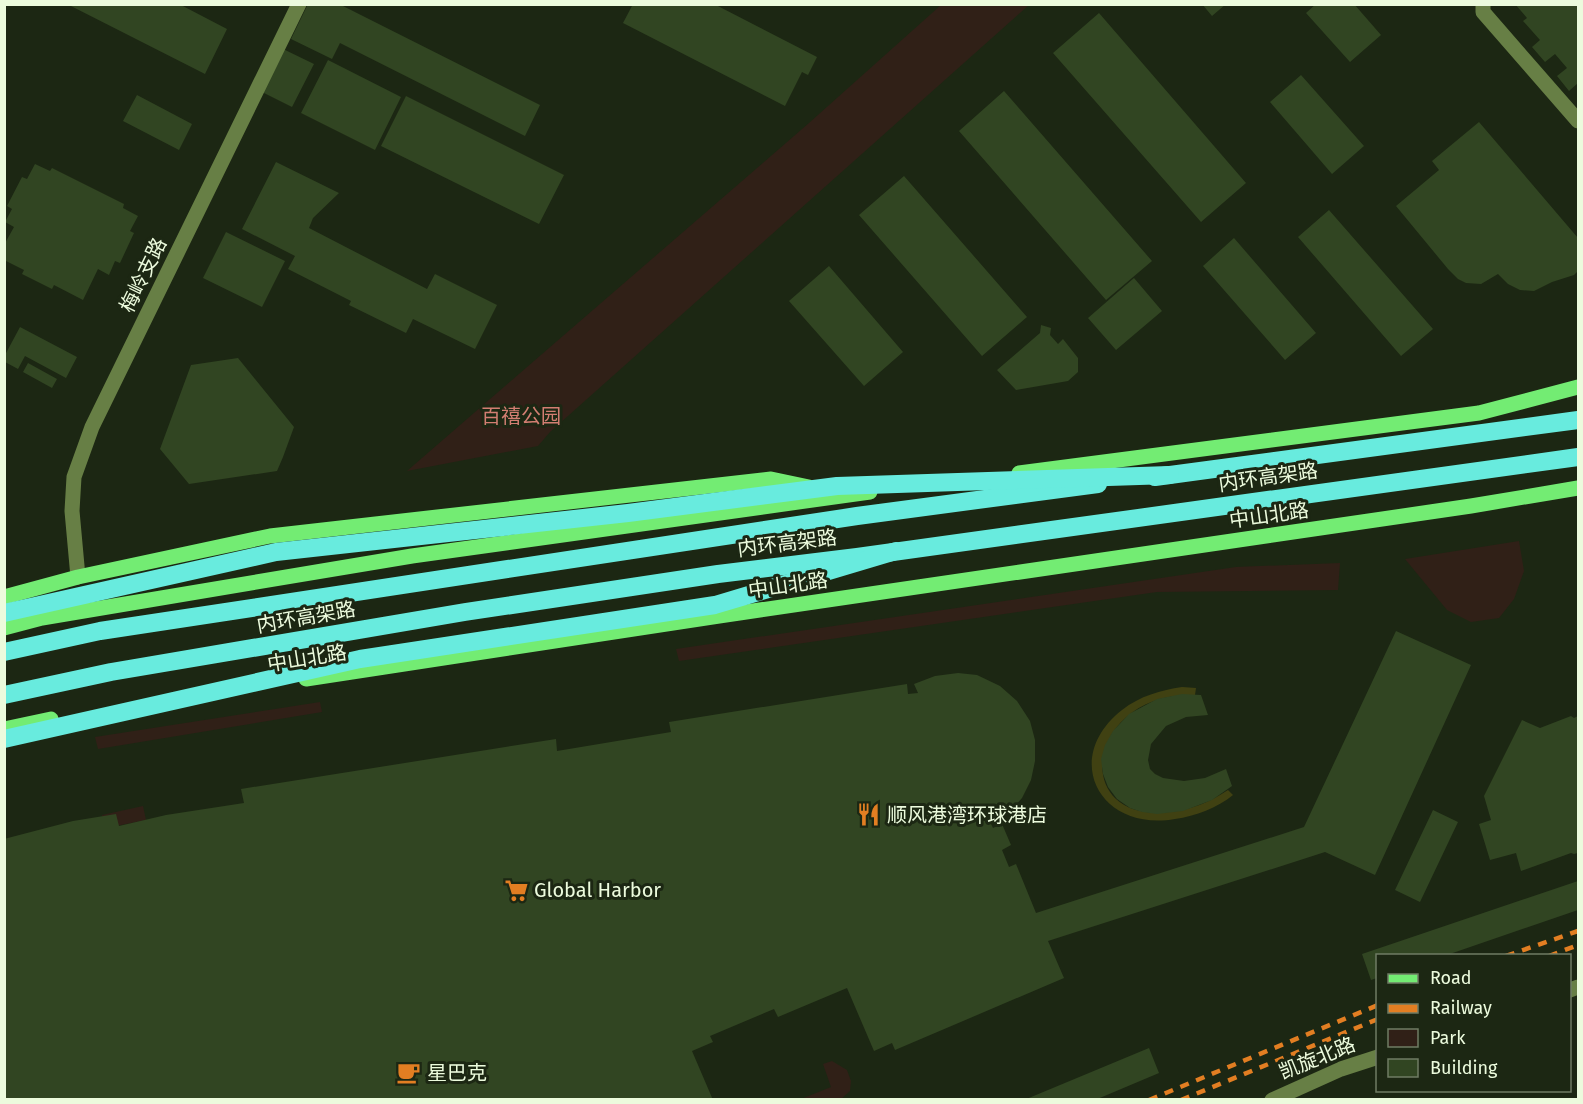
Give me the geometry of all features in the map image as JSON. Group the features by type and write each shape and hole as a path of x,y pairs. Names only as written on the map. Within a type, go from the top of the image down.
{"highway":[{"name":"内环高架路","path":"4,652 100,630 857,516 1578,420"},
{"name":"内环高架路","path":"4,695 111,672 465,612 718,574 1578,457"},
{"path":"4,613 276,552 628,513 837,486 1170,475"},
{"path":"4,739 360,660 715,605 896,551"}],"main road":[{"path":"4,628 42,618 412,556 850,495 1479,413 1578,387"},
{"path":"4,597 78,577 270,536 771,479 850,495"},
{"name":"中山北路","path":"4,729 51,719 473,652 1459,508 1578,488"}],"street":[{"name":"梅岭支路","path":"78,577 72,511 74,477 92,426 299,4"},
{"path":"1483,4 1483,12 1578,121"},
{"name":"凯旋北路","path":"1272,1100 1341,1069 1376,1057"}],"green space":[{"name":"百禧公园","path":"941,5 1029,5 550,432 538,446 407,471 809,123"},
{"path":"1519,541 1524,571 1514,599 1499,618 1471,622 1447,610 1405,559"},
{"path":"1340,563 1338,590 1157,592 679,661 676,649 1236,567"},
{"path":"320,702 322,712 98,749 95,737"},
{"path":"143,806 146,820 111,827 104,824 102,815"},
{"path":"832,1061 847,1070 851,1081 850,1091 841,1099 801,1099 831,1087 823,1064"}],"shaded area":[{"path":"1182,687 1196,688 1195,695 1159,699 1131,713 1112,733 1103,756 1104,779 1115,798 1136,810 1177,811 1200,805 1228,790 1233,795 1213,808 1183,818 1148,820 1126,814 1109,803 1097,787 1092,769 1094,749 1104,729 1129,705 1151,694"}],"building":[{"path":"67,4 179,4 227,29 205,74"},
{"path":"308,4 339,4 540,105 525,136 340,43 332,59 291,39"},
{"path":"633,4 714,4 817,57 808,75 802,72 785,106 623,23"},
{"path":"1202,4 1226,4 1212,16"},
{"path":"1316,4 1354,4 1381,35 1350,62 1306,13"},
{"path":"1515,4 1578,4 1578,83 1569,91 1557,76 1567,68 1555,54 1545,62 1532,47 1540,40 1523,21 1527,18"},
{"path":"1099,13 1246,183 1201,222 1053,53"},
{"path":"281,48 314,64 292,107 260,91"},
{"path":"328,60 401,97 375,150 301,113"},
{"path":"1301,75 1364,146 1332,174 1270,102"},
{"path":"1004,91 1152,261 1106,300 959,131"},
{"path":"137,95 192,124 179,150 123,121"},
{"path":"406,96 564,175 539,224 381,146"},
{"path":"1479,122 1578,238 1578,271 1574,275 1534,291 1520,290 1508,284 1498,274 1481,284 1466,283 1448,269 1396,206 1439,170 1432,161"},
{"path":"276,162 339,193 313,218 309,228 427,289 435,274 497,305 475,349 413,319 406,333 349,305 351,301 288,269 295,256 242,229"},
{"path":"35,164 50,171 52,168 124,204 123,208 138,216 130,231 134,233 120,263 115,261 109,275 98,269 83,300 54,285 52,289 22,274 24,270 4,260 4,245 14,227 5,222 12,209 7,206 22,177 27,179"},
{"path":"904,176 1027,317 982,356 859,215"},
{"path":"1329,210 1433,329 1401,356 1298,237"},
{"path":"226,232 285,261 262,307 203,278"},
{"path":"1234,238 1316,333 1285,360 1203,266"},
{"path":"829,266 903,352 864,386 789,301"},
{"path":"1134,278 1162,311 1116,350 1088,318"},
{"path":"1041,325 1051,328 1050,335 1058,344 1063,339 1078,358 1078,372 1068,381 1016,390 997,370 1040,333"},
{"path":"20,327 77,357 66,378 25,356 18,369 5,362 5,355"},
{"path":"238,358 294,427 283,457 277,471 189,484 160,449 191,365"},
{"path":"28,363 57,379 52,388 23,372"},
{"name":"Global Harbor","path":"1396,631 1471,665 1375,875 1325,852 1048,941 1064,978 895,1050 892,1043 874,1051 847,988 778,1017 774,1009 710,1036 713,1042 692,1051 713,1100 4,1100 4,839 73,821 116,814 119,826 166,815 244,803 241,789 556,739 557,751 671,732 669,722 907,684 908,694 918,693 914,684 935,676 958,673 977,675 1000,686 1017,701 1030,721 1035,740 1035,761 1031,780 1022,798 1008,814 991,824 993,828 1002,824 1011,845 1002,850 1009,867 1016,864 1036,913 1304,827"},
{"path":"1182,694 1201,695 1208,715 1186,717 1166,726 1151,744 1148,760 1150,769 1163,778 1184,781 1205,778 1226,769 1232,786 1212,800 1183,811 1157,814 1130,808 1117,799 1108,787 1101,759 1105,745 1113,731 1129,714 1157,699"},
{"path":"1571,716 1574,718 1578,716 1578,853 1571,853 1521,871 1516,853 1490,860 1479,824 1491,820 1484,796 1522,720 1540,728"},
{"path":"1433,810 1458,822 1420,902 1395,890"},
{"path":"1578,881 1578,910 1450,954 1376,954 1376,978 1371,980 1362,954"},
{"path":"1149,1048 1159,1073 1095,1100 1024,1100"}],"railway":[{"path":"1512,954 1578,931"},
{"path":"1554,954 1578,945"},
{"path":"1149,1100 1376,1006"},
{"path":"1181,1100 1376,1020"}],"place":[{"name":"顺风港湾环球港店","path":"869,815"},
{"name":"Global Harbor","path":"516,890"},
{"name":"星巴克","path":"409,1073"}]}
